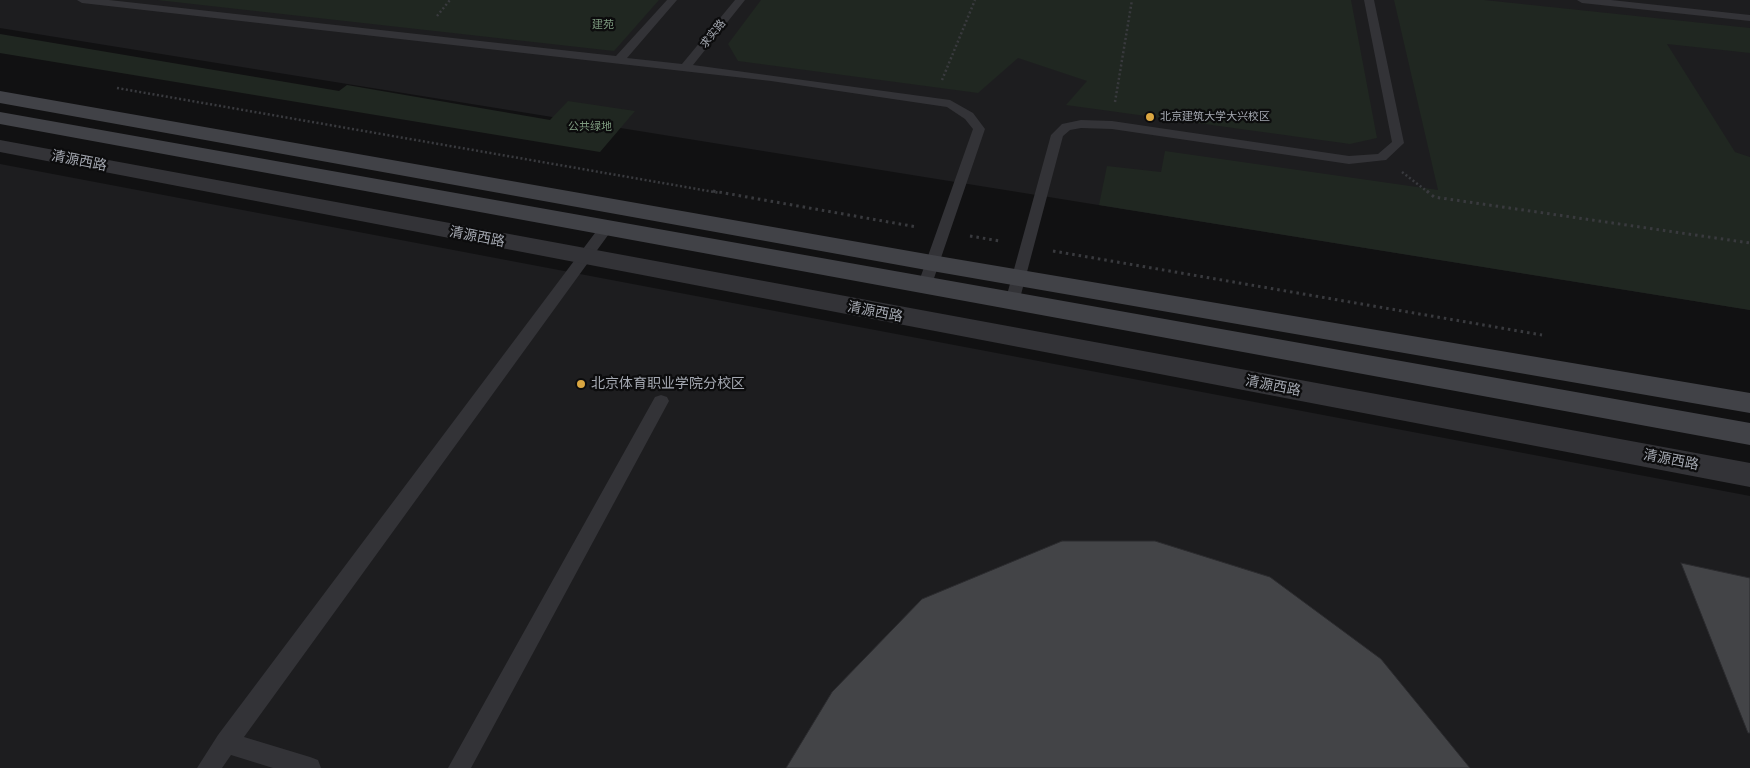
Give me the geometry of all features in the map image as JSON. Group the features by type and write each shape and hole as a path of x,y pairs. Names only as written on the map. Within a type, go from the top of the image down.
{"main road":[{"path":"0,97 932,262 1750,403"},
{"name":"清源西路","path":"0,118 924,287 1750,434"}],"street":[{"name":"清源西路","path":"0,146 584,258 1750,474"}],"lane":[{"path":"82,0 619,60 950,104 969,116 979,129 924,287"},
{"path":"619,60 672,0"},
{"name":"求实路","path":"685,68 740,0"},
{"path":"1012,302 1057,135 1066,127 1081,124 1112,125 1349,160 1382,157 1398,143 1369,0"},
{"path":"1582,0 1750,18"},
{"path":"208,768 606,228"},
{"path":"459,768 661,401"},
{"path":"226,744 310,768"}],"path":[{"path":"933,101 975,0"},
{"path":"1112,125 1132,0"},
{"path":"108,87 1545,335"},
{"path":"1382,157 1434,197 1750,243"}],"shaded area":[{"name":"北京建筑大学大兴校区","path":"0,0 1750,0 1750,310 0,28"},
{"name":"北京体育职业学院分校区","path":"0,164 1750,496 1750,768 0,768"}],"green space":[{"name":"建苑","path":"157,0 659,0 614,51"},
{"path":"761,0 1351,0 1377,138 1350,144 1066,105 1087,81 1018,58 978,93 738,61 728,44"},
{"path":"1394,0 1484,0 1750,28 1750,53 1667,44 1735,152 1750,157 1750,310 1099,205 1107,166 1161,172 1165,151 1438,190"},
{"name":"公共绿地","path":"0,34 339,91 347,85 550,120 568,101 635,111 600,152 0,53"}],"building":[{"path":"1062,541 1155,541 1270,577 1381,659 1470,768 786,768 832,692 922,599"},
{"path":"1681,563 1750,578 1750,733 1748,733"}],"place":[{"name":"北京建筑大学大兴校区","path":"1150,117"},
{"name":"北京体育职业学院分校区","path":"581,384"}]}
